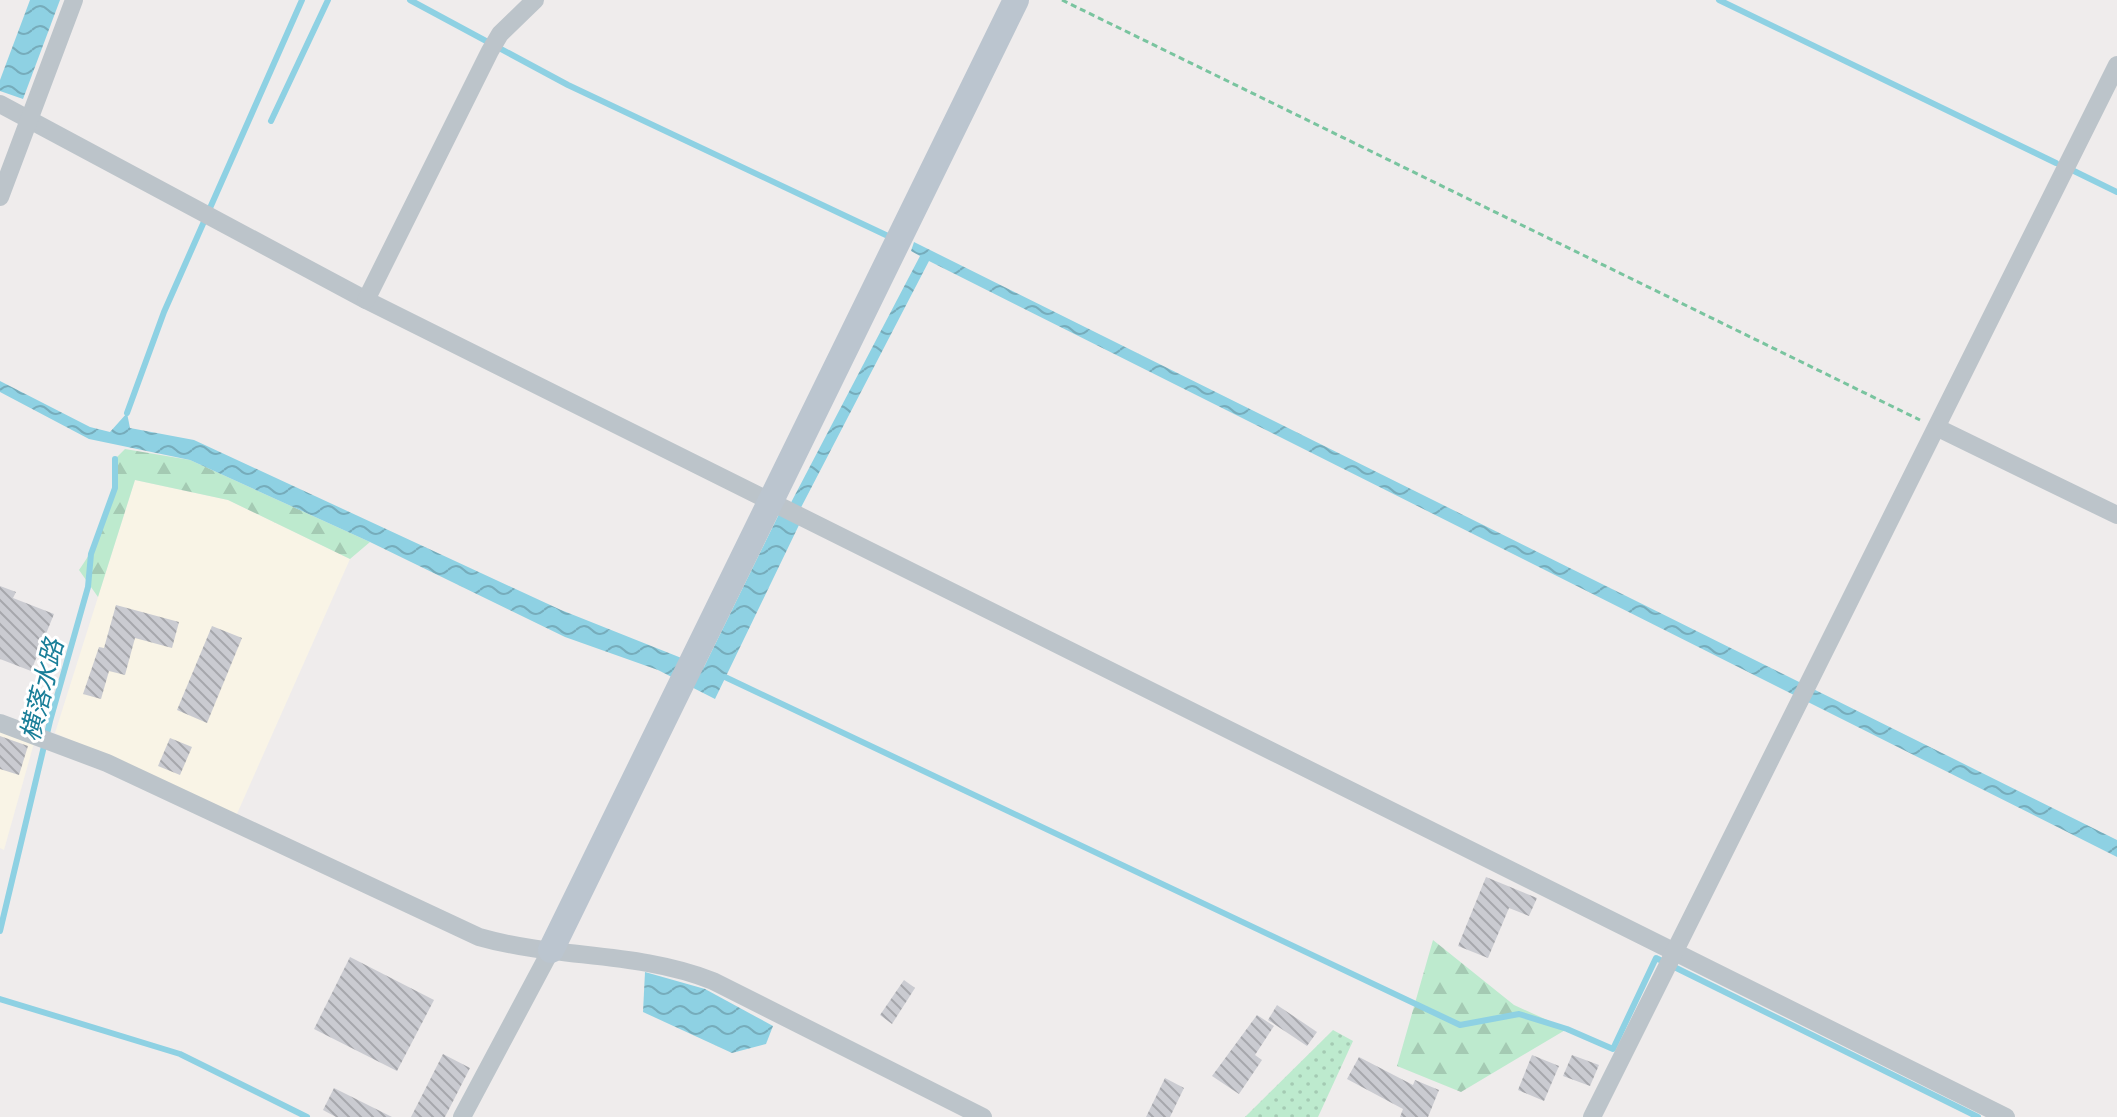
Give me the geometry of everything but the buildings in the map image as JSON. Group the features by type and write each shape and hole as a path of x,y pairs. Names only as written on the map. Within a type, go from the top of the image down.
{"street":[{"path":"0,197 74,0"},
{"path":"366,300 490,51 500,34 535,0"},
{"path":"462,1117 551,950 1016,0"},
{"path":"1592,1117 1815,676 2117,65"},
{"path":"0,104 366,300 2006,1117"},
{"path":"1938,428 2117,515"},
{"path":"0,723 121,769 479,937 515,947 683,969 983,1117"}],"path":[{"path":"1062,0 1938,428"}],"shaded area":[{"path":"135,480 228,500 350,559 236,816 55,733"},
{"path":"0,730 34,743 4,850 0,848"}],"green space":[{"path":"125,449 190,460 370,542 350,559 228,500 135,480 98,597 79,570 100,531 109,503 115,459"},
{"path":"1433,940 1514,1005 1567,1029 1461,1092 1397,1066"},
{"path":"1333,1030 1353,1041 1318,1117 1245,1117"}],"water":[{"path":"30,0 60,0 23,99 0,91 0,80"},
{"path":"914,242 2117,840 2117,857 929,261 794,521 799,525 715,699 658,670 565,637 370,542 190,460 89,439 0,392 0,381 90,427 110,432 127,413 130,428 194,440 561,610 704,667 779,514 784,516 920,256 911,251"},
{"path":"645,972 705,989 773,1026 766,1044 732,1053 643,1012"}],"waterway":[{"name":"横落水路","path":"127,413 164,312 302,0"},
{"path":"271,121 328,0"},
{"path":"410,0 568,85 888,236"},
{"path":"1719,0 2056,163"},
{"path":"2074,171 2117,192"},
{"name":"横落水路","path":"0,931 50,721 88,587 91,554 115,488 115,459"},
{"path":"725,677 1460,1025 1519,1014 1567,1029 1613,1049 1656,958 1978,1117"},
{"path":"0,999 180,1054 307,1117"}]}
